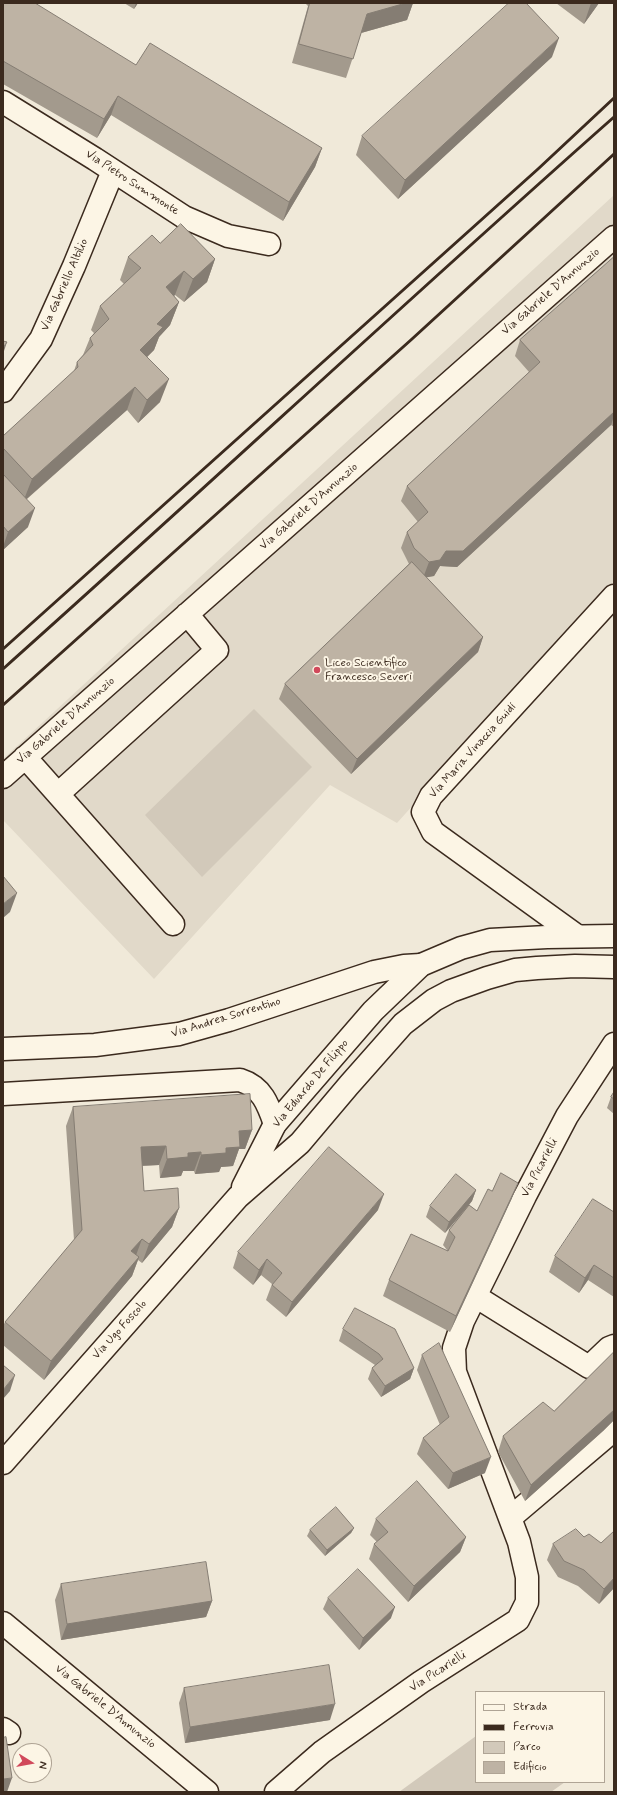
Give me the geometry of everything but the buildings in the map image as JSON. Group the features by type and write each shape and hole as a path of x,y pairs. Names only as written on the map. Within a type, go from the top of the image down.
{"street":[{"name":"Via Pietro Summonte","path":"3,102 184,217 228,236 269,244"},
{"name":"Via Gabriello Altilio","path":"3,391 41,339 83,245 113,171"},
{"name":"Via Gabriele D'Annunzio","path":"3,777 614,237"},
{"name":"Via Maria Vinaccia Guidi","path":"577,936 433,832 423,812 431,796 614,596"},
{"path":"58,794 217,650 187,614"},
{"path":"25,757 173,924"},
{"name":"Via Eduardo De Filippo","path":"238,1197 275,1124 372,1011 421,964 461,948 490,940 614,936"},
{"name":"Via Andrea Sorrentino","path":"3,1049 95,1045 179,1034 228,1020 374,972 421,964"},
{"path":"238,1197 300,1143 349,1084 403,1024 434,1000 487,978 515,970 575,966 614,967"},
{"name":"Via Picarielli","path":"276,1792 322,1752 421,1682 518,1620 527,1602 527,1577 519,1542 455,1372 454,1348 463,1322 475,1296 567,1116 614,1044"},
{"path":"3,1094 240,1080 247,1082 263,1094 275,1124"},
{"name":"Via Ugo Foscolo","path":"3,1463 238,1197"},
{"path":"475,1296 589,1367 609,1348 614,1346"},
{"path":"510,1518 614,1430"},
{"name":"Via Gabriele D'Annunzio","path":"3,1623 207,1792"}],"shaded area":[{"name":"Liceo Scientifico Francesco Severi","path":"614,195 614,581 397,823 330,785 154,979 3,820 3,759"}],"green space":[{"path":"254,709 312,767 202,877 145,815"},
{"path":"475,1737 475,1783 564,1783 551,1792 399,1792"}],"railway":[{"path":"3,649 538,169 614,98"},
{"path":"3,669 460,254 614,117"},
{"path":"3,705 412,339 614,154"}],"place":[{"name":"Liceo Scientifico Francesco Severi","path":"317,670"}]}
